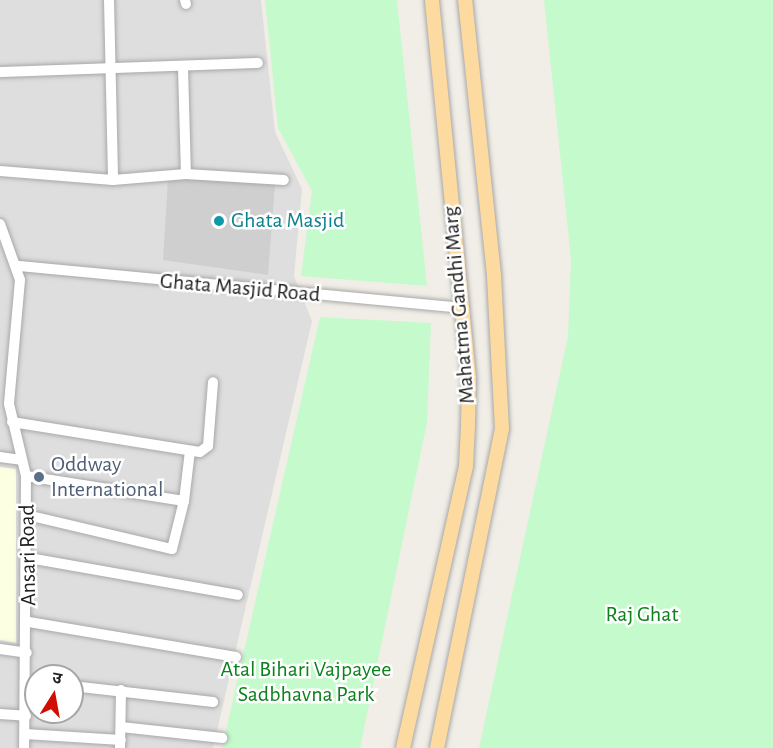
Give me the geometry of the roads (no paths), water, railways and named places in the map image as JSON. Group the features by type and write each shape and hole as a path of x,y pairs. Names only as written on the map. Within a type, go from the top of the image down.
{"main road":[{"name":"Mahatma Gandhi Marg","path":"403,748 466,466 469,378 432,0"},
{"name":"Mahatma Gandhi Marg","path":"437,748 502,429 494,274 465,0"}],"street":[{"path":"109,0 112,180"},
{"path":"0,72 112,72 258,63"},
{"path":"183,68 186,174"},
{"path":"0,171 112,180 186,174 284,180"},
{"name":"Ansari Road","path":"2,232 19,266 5,403 26,476 29,664"},
{"name":"Ghata Masjid Road","path":"19,266 462,308"},
{"path":"12,422 190,451 208,446 213,382"},
{"path":"27,515 172,549 184,501 190,451"},
{"path":"0,457 21,460"},
{"path":"26,476 184,501"},
{"path":"29,558 238,595"},
{"path":"29,622 236,657"},
{"path":"0,649 27,653"},
{"path":"84,687 213,702"},
{"path":"25,735 121,744 121,690"},
{"path":"0,714 24,716"},
{"name":"Ansari Road","path":"24,748 26,724"},
{"path":"121,727 222,738"}],"place":[{"name":"Ghata Masjid","path":"219,221"},
{"name":"Oddway International","path":"39,477"}],"park label":[{"name":"Raj Ghat","path":"642,615"},
{"name":"Atal Bihari Vajpayee Sadbhavna Park","path":"306,682"}]}
